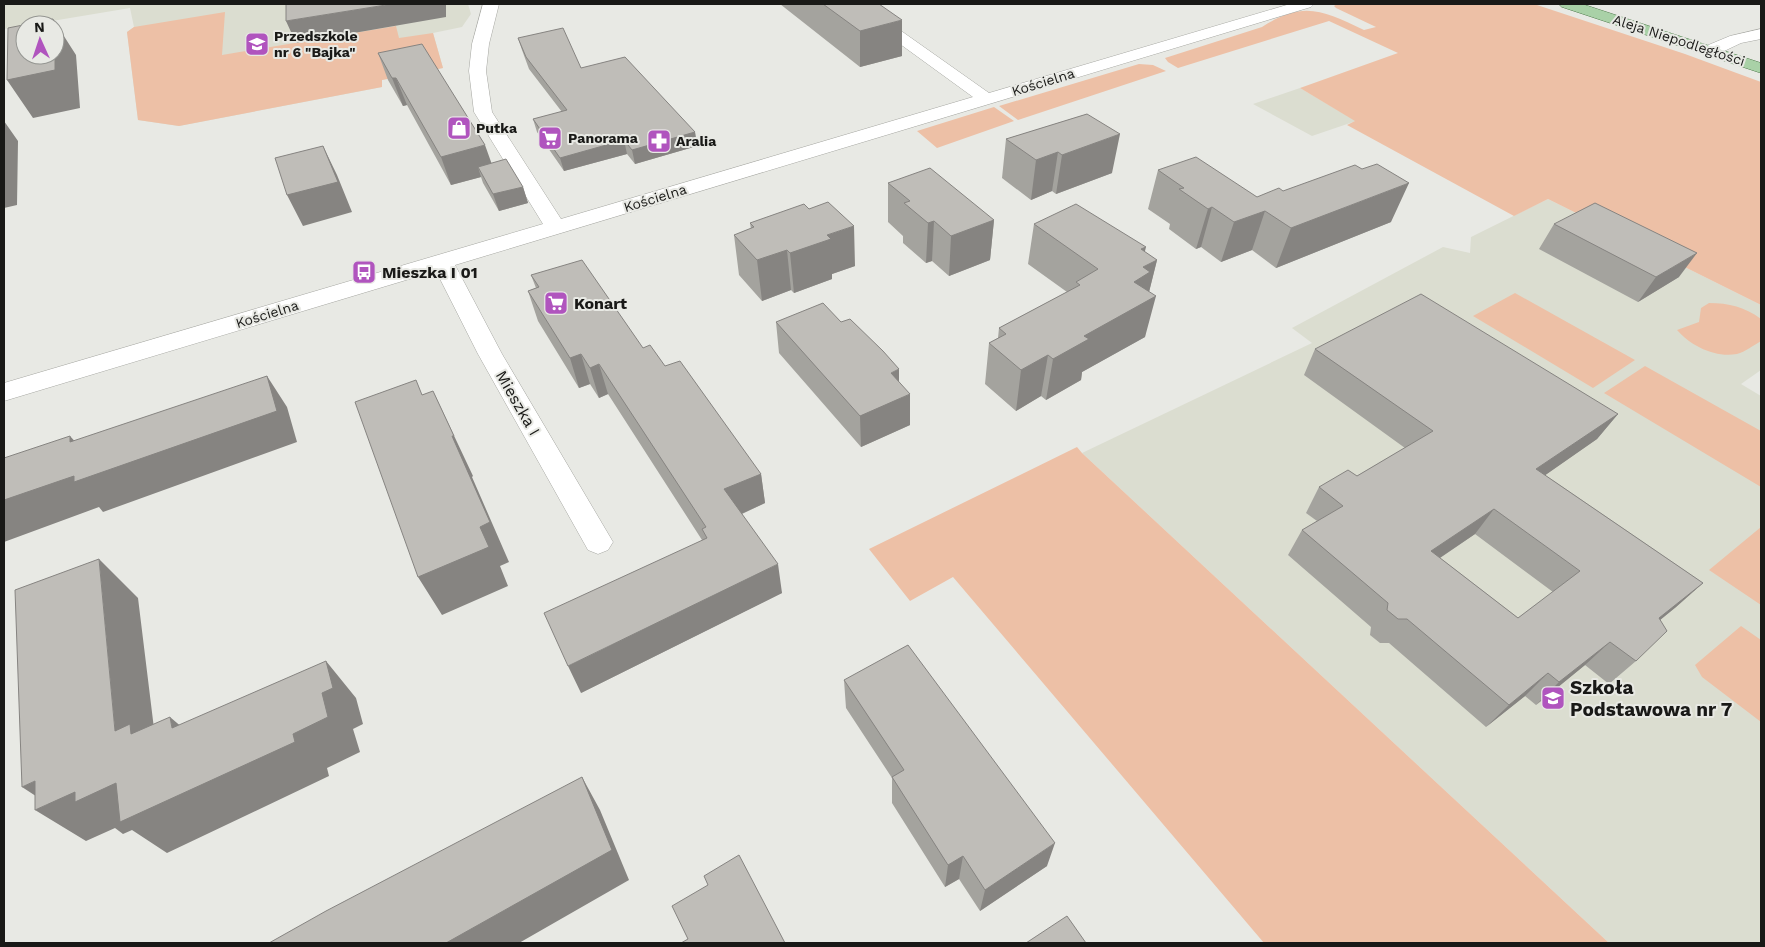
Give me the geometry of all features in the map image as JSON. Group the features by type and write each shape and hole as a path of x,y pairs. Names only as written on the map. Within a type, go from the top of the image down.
{"main road":[{"name":"Aleja Niepodległości","path":"1568,4 1712,50 1761,68"}],"street":[{"path":"491,4 479,47 476,71 478,97 483,112 556,228"},
{"path":"853,4 987,99"},
{"name":"Kościelna","path":"4,392 1306,4"},
{"path":"1712,50 1736,39 1761,34"},
{"name":"Mieszka I","path":"442,261 490,354 598,542"}],"shaded area":[{"path":"4,4 468,4 471,14 462,27 433,33 443,68 382,80 382,87 179,126 138,120 127,32 134,27 130,8 65,19 65,15 15,15 15,27 4,29"},
{"path":"1337,4 1534,4 1685,54 1761,82 1761,305 1548,199 1514,216 1347,125 1355,121 1300,88 1398,53 1329,21 1178,68 1165,58 1262,27 1290,13 1302,11 1325,14 1364,30 1376,27 1336,8 1334,6"},
{"path":"225,12 222,55 396,26 399,38 433,33 443,68 382,80 382,87 179,126 138,120 127,32 134,27"},
{"path":"1139,64 1153,65 1166,71 1018,120 999,106"},
{"path":"1300,88 1356,121 1312,136 1253,104"},
{"path":"994,107 1014,121 937,148 917,131"},
{"name":"Szkoła Podstawowa nr 7","path":"1548,199 1761,305 1761,370 1741,384 1761,396 1761,943 1609,943 1082,453 1312,343 1292,328 1443,247 1470,253 1471,237"},
{"path":"1515,293 1635,360 1593,388 1473,316"},
{"path":"1709,303 1736,306 1749,311 1761,319 1761,341 1740,353 1729,355 1704,350 1689,341 1677,330 1699,322 1701,308"},
{"path":"1645,366 1761,431 1761,487 1604,393"},
{"path":"1077,447 1609,943 1264,943 953,577 910,601 869,549"},
{"path":"1761,527 1761,605 1709,570"},
{"path":"1741,626 1761,640 1761,722 1702,677 1695,665"}],"building":[{"path":"286,4 392,4 286,21"},
{"path":"823,4 879,4 902,20 860,31"},
{"path":"15,27 15,65 55,65 55,70 7,80 8,28"},
{"path":"563,28 581,68 625,57 695,132 632,150 624,140 560,158 533,119 567,110 526,57 518,38"},
{"path":"422,44 485,145 441,157 396,78 392,78 378,53"},
{"path":"1087,114 1120,134 1062,155 1058,152 1036,160 1006,139"},
{"path":"323,146 338,182 287,195 275,158"},
{"path":"1196,157 1257,197 1279,188 1283,191 1355,165 1362,169 1377,164 1409,183 1291,228 1265,211 1234,222 1212,207 1208,209 1179,189 1184,188 1158,170"},
{"path":"506,159 523,187 493,194 478,167"},
{"path":"930,168 994,220 951,236 934,221 928,223 904,203 910,201 888,183"},
{"path":"828,202 854,226 827,235 831,239 790,253 787,250 757,260 734,235 754,227 750,223 804,204 809,209"},
{"path":"1595,203 1697,253 1656,277 1554,224"},
{"path":"1076,204 1146,247 1141,249 1157,260 1143,267 1150,272 1134,282 1156,296 1084,336 1089,339 1053,359 1048,355 1021,370 989,343 1006,334 999,328 1080,285 1076,282 1098,269 1034,224"},
{"path":"582,260 643,348 650,345 665,366 680,361 761,474 724,489 778,564 568,666 544,613 707,538 702,529 706,527 599,364 590,368 581,354 570,358 528,291 539,287 531,275"},
{"path":"1421,294 1618,414 1536,469 1703,583 1659,618 1667,631 1636,661 1610,642 1559,682 1548,673 1509,705 1407,619 1398,619 1387,610 1388,603 1302,530 1343,506 1319,487 1348,470 1357,476 1433,431 1315,349","holes":["1494,509 1580,571 1518,618 1431,551"]},
{"path":"823,303 841,322 850,319 883,351 899,369 891,373 910,394 860,416 776,322"},
{"path":"267,376 277,411 74,482 74,476 4,500 4,458 70,436 70,442"},
{"path":"416,380 422,395 433,391 490,522 480,527 489,547 418,577 355,402"},
{"path":"99,559 115,731 130,724 131,734 170,717 172,728 326,661 333,688 322,693 328,717 293,734 295,742 120,822 116,783 75,802 75,792 35,810 35,781 22,787 15,590"},
{"path":"908,645 1055,843 985,890 963,856 948,865 892,777 904,770 844,680"},
{"path":"582,777 612,850 446,943 269,943 326,911"},
{"path":"739,855 785,943 681,943 688,939 672,906 708,885 704,876"},
{"path":"1067,916 1086,943 1026,943"}],"place":[{"name":"Przedszkole nr 6 \"Bajka\"","path":"257,44"},
{"name":"Putka","path":"459,128"},
{"name":"Panorama","path":"550,138"},
{"name":"Aralia","path":"659,141"},
{"name":"Mieszka I 01","path":"364,272"},
{"name":"Konart","path":"556,303"},
{"name":"Szkoła Podstawowa nr 7","path":"1553,698"}]}
